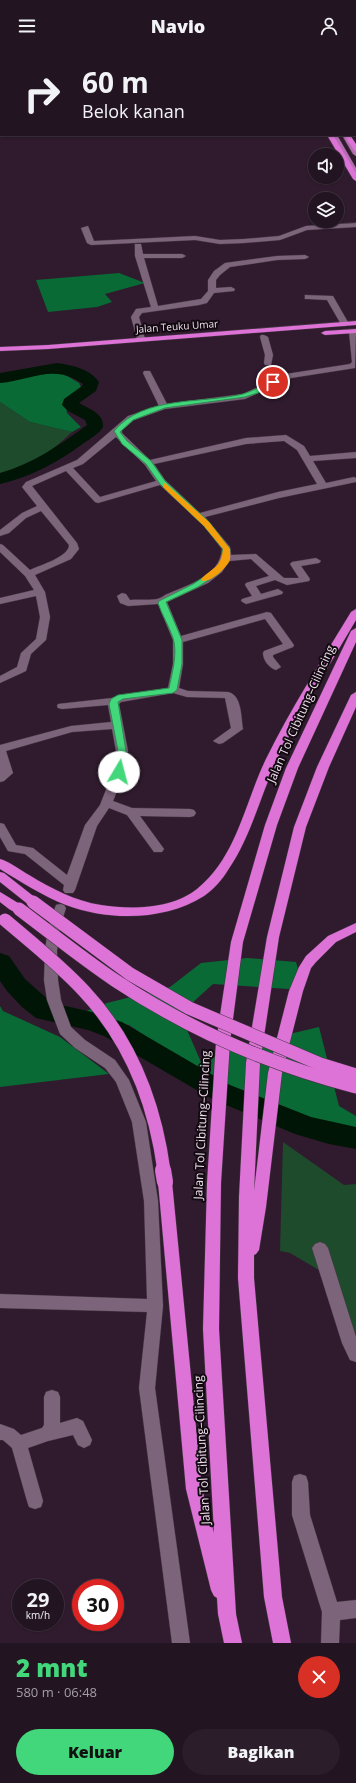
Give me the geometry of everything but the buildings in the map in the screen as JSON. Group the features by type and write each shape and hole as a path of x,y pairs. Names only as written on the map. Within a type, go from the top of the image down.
{"highway":[{"path":"331,136 356,178"},
{"path":"347,136 356,150"},
{"name":"Jalan Teuku Umar","path":"0,357 345,324 355,329"},
{"name":"Jalan Teuku Umar","path":"0,349 141,340 264,337 355,329"},
{"path":"0,863 45,890 72,903 105,909 134,911 160,908 181,903 200,893 219,873 234,850 272,759 329,655 356,612"},
{"name":"Jalan Tol Cibitung–Cilincing","path":"233,1643 227,1614 211,1329 214,1183 223,1042 237,942 271,825 292,768 356,631"},
{"path":"282,1643 273,1597 246,1278 246,1197 253,1063 273,937 300,827 323,767 356,695"},
{"path":"0,876 130,974 189,1008 320,1064 356,1075"},
{"path":"0,896 116,981 173,1016 229,1044 284,1066 356,1087"},
{"path":"2,917 59,967 94,1002 122,1044 142,1082 156,1126 165,1182 194,1489 227,1614"},
{"path":"246,1278 259,1207 275,1073 296,991 305,967 311,959 326,943 341,933 356,927"}],"main road":[{"path":"335,136 356,174"},
{"path":"347,136 356,154"}],"street":[{"path":"85,228 92,243 195,238 220,242 280,238 300,229 312,227 356,225"},
{"path":"138,246 138,256 153,295 155,309"},
{"path":"138,256 182,256"},
{"path":"212,291 212,280 217,273 228,265 276,258 305,257"},
{"path":"141,340 136,324 136,314 139,312 202,302 212,291 232,289"},
{"path":"308,297 330,298 345,324"},
{"path":"29,574 68,557 74,549 74,545 42,507 28,489 28,486 68,468 88,456 131,418 164,407 191,402 236,398 252,393 278,379 288,376 352,366 356,363 355,329"},
{"path":"264,337 269,355 268,363"},
{"path":"147,373 164,407"},
{"path":"117,431 125,442 148,463 162,482 186,506 199,516 227,549 226,561 215,572 195,586 163,601 128,603 124,601 122,596"},
{"path":"148,463 239,442 286,438 301,448 323,486"},
{"path":"308,459 356,455"},
{"path":"68,468 98,500 162,482"},
{"path":"199,516 278,495 354,480"},
{"path":"0,533 6,531 23,516 42,507"},
{"path":"0,547 29,574 40,592 45,617 41,640 26,653 22,669 0,680"},
{"path":"226,558 255,557 276,577 288,582 305,579 295,564 316,561"},
{"path":"178,640 274,614 250,585 276,577"},
{"path":"0,601 40,592"},
{"path":"246,601 278,592"},
{"path":"163,601 164,611 178,640 178,664 173,690"},
{"path":"267,615 289,645 268,653 268,658 276,668"},
{"path":"62,706 114,701 121,697 173,690 187,694 223,695 232,698 237,728 219,741"},
{"path":"0,827 12,848 29,851 70,887 92,826 106,803 119,772 121,760 121,740 113,704 114,701"},
{"path":"0,778 7,773 0,750 61,731 118,725"},
{"path":"106,803 131,812 190,813"},
{"path":"131,812 158,849"},
{"path":"60,908 54,927 51,952 51,980 54,1000 65,1030 80,1044 110,1064 122,1080 139,1122 152,1201 155,1306 147,1388 181,1643"},
{"path":"320,1248 354,1346"},
{"path":"0,1301 155,1306"},
{"path":"48,1434 52,1426 52,1397"},
{"path":"20,1444 48,1434 78,1426 84,1440"},
{"path":"0,1432 8,1434 20,1444 35,1501"},
{"path":"300,1482 301,1516 331,1612 330,1643"},
{"path":"331,1612 356,1609"}],"green space":[{"path":"119,273 145,283 105,294 112,302 97,307 48,312 36,280"},
{"path":"57,370 79,383 83,391 66,404 67,413 81,427 72,432 30,422 0,402 0,380"},
{"path":"0,402 30,422 72,432 30,465 0,476"},
{"path":"247,958 296,962 304,990 213,984 180,1014 201,1062 247,1044 319,1027 339,1106 356,1116 356,1140 316,1133 253,1108 129,1025 73,1016 107,1003 170,987 201,963"},
{"path":"0,1006 3,1011 60,1037 109,1074 0,1087"},
{"path":"283,1142 344,1185 356,1184 356,1342 324,1273 290,1253 280,1251"}],"waterway":[{"path":"0,378 25,375 57,368 68,369 79,374 91,382 90,388 70,402 70,405 91,416 95,423 95,427 50,458 27,470 0,479"},
{"path":"0,962 16,985 45,1011 92,1021 113,1029 221,1092 305,1126 329,1133 356,1138"}],"slow traffic":[{"path":"165,485 207,524 227,549 226,561 205,579"}],"route":[{"path":"119,772 122,751 113,704 114,701 121,697 163,690 173,690 178,664 178,640 164,611 162,603 168,597 195,586 215,572 226,561 227,549 207,524 162,482 148,463 125,442 117,431 131,418 164,407 191,402 245,396 273,382"}]}
